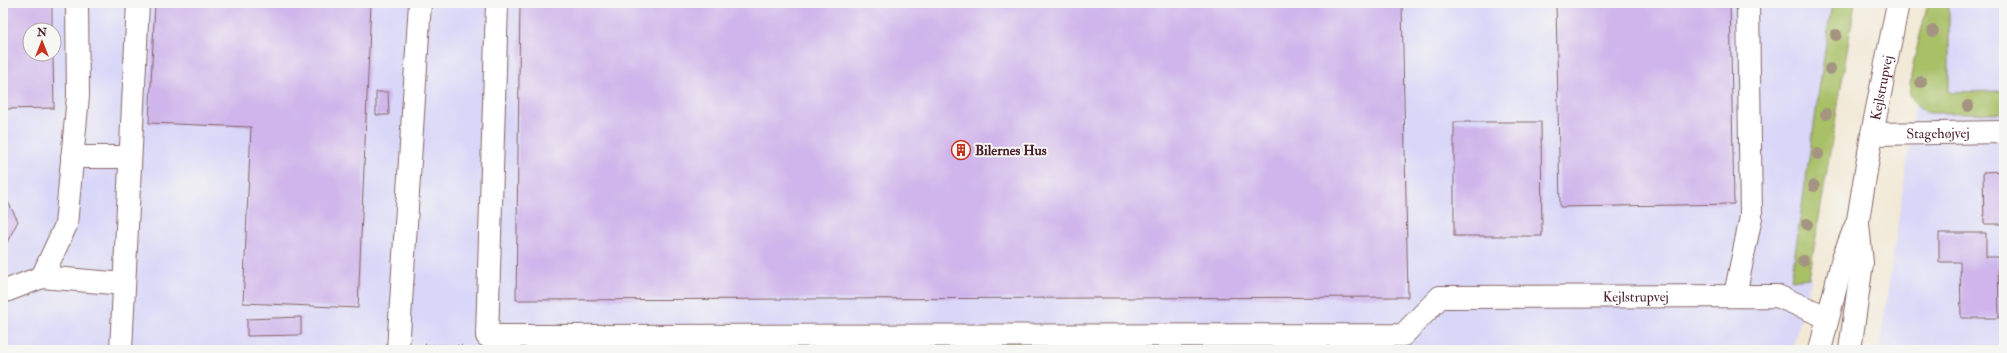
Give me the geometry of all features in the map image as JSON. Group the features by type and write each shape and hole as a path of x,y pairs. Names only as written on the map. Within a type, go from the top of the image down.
{"street":[{"path":"42,278 66,225 78,96 77,3"},
{"path":"121,350 138,3"},
{"path":"398,347 420,3"},
{"path":"486,336 497,3"},
{"path":"1735,295 1751,217 1748,3"},
{"name":"Kejlstrupvej","path":"1820,350 1827,317 1843,258 1858,220 1872,134 1898,3"},
{"name":"Stagehøjvej","path":"1872,134 2004,132"},
{"path":"72,157 130,157"},
{"name":"Kejlstrupvej","path":"1850,350 1862,263 1858,220"},
{"path":"3,292 42,278 124,284"},
{"name":"Kejlstrupvej","path":"486,336 1403,335 1440,297 1777,296 1827,317"}],"path":[{"path":"398,347 459,346 478,342 486,336"}],"shaded area":[{"path":"3,3 1854,3 1810,271 1811,279 1792,350 3,350"},
{"path":"1937,3 2004,3 2004,350 1879,350 1917,95"}],"green space":[{"path":"1832,3 1855,3 1809,278 1791,280"},
{"path":"1928,3 1949,3 1949,92 2004,91 2004,113 1927,113 1913,100 1910,95 1911,77"},
{"path":"1188,341 1188,350 778,350 778,344"}],"building":[{"path":"3,3 52,3 52,22 22,22 22,62 53,62 54,108 3,109"},
{"path":"155,3 371,3 358,308 243,303 251,127 149,123"},
{"name":"Bilernes Hus","path":"520,3 1402,3 1408,297 516,300"},
{"path":"1556,3 1730,3 1734,204 1560,207"},
{"path":"376,92 388,92 389,115 376,115"},
{"path":"1454,122 1541,122 1542,236 1454,236"},
{"path":"2004,171 2004,224 1984,224 1983,172"},
{"path":"3,193 18,221 3,250"},
{"path":"1939,233 1986,233 1986,257 1998,257 1999,318 1961,318 1960,262 1939,262"},
{"path":"301,317 301,335 247,336 247,319"}],"place":[{"name":"Bilernes Hus","path":"961,150"}]}
